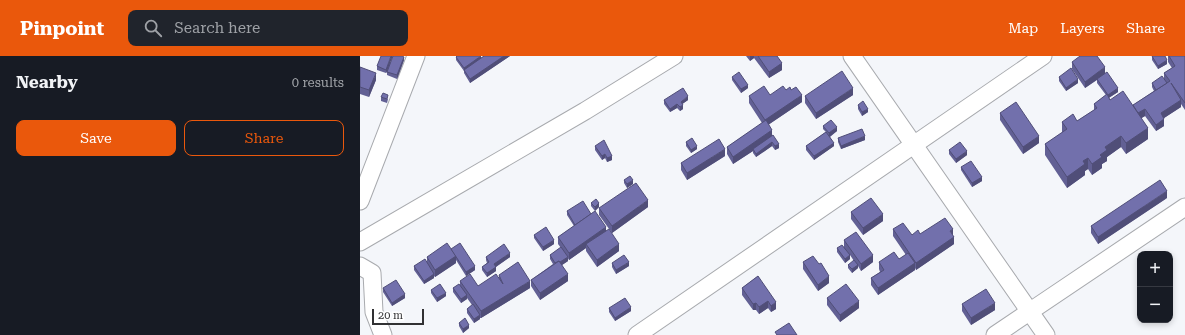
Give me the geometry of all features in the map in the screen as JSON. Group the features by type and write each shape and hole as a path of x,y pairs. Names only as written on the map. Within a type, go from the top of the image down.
{"street":[{"path":"360,200 416,56"},
{"path":"360,242 585,111 674,56"},
{"path":"852,56 1031,311 1046,335"},
{"path":"637,335 1043,56"},
{"path":"995,335 1185,207"},
{"path":"360,266 372,273 374,312 383,335"}],"building":[{"path":"381,56 391,56 386,70 377,66"},
{"path":"393,56 404,57 397,75 387,72"},
{"path":"481,56 464,68 456,57"},
{"path":"484,56 504,56 470,79 464,70"},
{"path":"758,56 777,56 782,63 769,72"},
{"path":"1080,56 1097,56 1105,67 1085,82 1072,62"},
{"path":"1152,56 1165,56 1167,60 1158,66"},
{"path":"1169,56 1185,56 1185,103 1171,83 1181,100 1161,113 1164,119 1156,125 1145,109 1138,113 1133,105 1170,81 1164,73 1175,66"},
{"path":"360,67 376,73 369,90 360,87"},
{"path":"1071,68 1078,79 1066,88 1059,77"},
{"path":"842,71 853,88 816,113 805,96"},
{"path":"739,72 748,85 741,89 732,77"},
{"path":"1107,72 1118,88 1108,95 1097,79"},
{"path":"1162,76 1167,83 1156,90 1152,83"},
{"path":"764,86 770,95 783,86 786,90 790,87 791,90 796,87 802,95 765,120 749,96"},
{"path":"683,88 688,96 681,102 683,105 680,107 677,104 670,109 664,100"},
{"path":"1123,91 1148,128 1126,143 1121,136 1105,147 1107,150 1100,155 1102,157 1092,164 1088,158 1083,161 1085,164 1067,177 1045,144 1067,129 1062,122 1073,114 1077,121 1097,108 1094,104 1107,94 1110,100"},
{"path":"383,93 388,95 387,99 381,97"},
{"path":"863,101 868,109 862,112 858,105"},
{"path":"1016,102 1039,136 1023,147 1000,113"},
{"path":"766,120 772,130 733,157 727,147"},
{"path":"831,120 837,127 829,133 823,126"},
{"path":"862,129 865,136 841,146 838,138"},
{"path":"826,132 834,143 814,156 806,146"},
{"path":"773,135 779,144 775,146 772,142 756,154 753,149"},
{"path":"692,138 697,146 691,150 686,142"},
{"path":"719,139 725,149 687,173 681,163"},
{"path":"604,140 612,156 607,158 605,154 602,156 595,146"},
{"path":"960,142 967,151 956,159 949,150"},
{"path":"971,161 982,177 972,183 961,167"},
{"path":"630,176 633,180 627,184 624,180"},
{"path":"1160,180 1167,191 1098,237 1091,226"},
{"path":"636,183 648,200 612,226 599,208"},
{"path":"871,198 883,214 863,228 851,212"},
{"path":"596,199 599,203 595,207 591,203"},
{"path":"583,201 591,214 575,225 567,211"},
{"path":"595,211 606,227 569,253 558,237"},
{"path":"945,218 953,229 950,231 954,237 916,263 893,229 903,223 912,235 918,230 920,234"},
{"path":"546,227 554,240 543,247 534,235"},
{"path":"609,229 619,244 597,260 586,244"},
{"path":"856,232 873,255 861,264 844,240"},
{"path":"447,243 456,256 435,270 427,257"},
{"path":"460,243 475,266 466,272 451,249"},
{"path":"504,244 510,253 494,264 496,267 487,273 482,267 489,262 486,257"},
{"path":"842,245 850,255 845,259 837,248"},
{"path":"561,247 568,257 555,263 550,255"},
{"path":"894,252 899,259 908,253 915,263 878,288 871,278 884,270 879,262"},
{"path":"624,255 629,262 616,270 612,263"},
{"path":"813,256 819,264 821,263 829,276 818,285 803,262"},
{"path":"425,259 434,274 424,281 414,266"},
{"path":"854,260 858,265 852,269 848,265"},
{"path":"559,261 568,274 540,293 531,280"},
{"path":"518,262 530,281 481,311 460,281 470,274 478,286 496,274 503,284 499,275"},
{"path":"758,276 776,302 771,306 768,301 759,307 756,303 753,304 742,288"},
{"path":"396,280 405,294 392,303 383,288"},
{"path":"440,284 446,293 437,298 431,290"},
{"path":"459,284 467,295 461,299 453,288"},
{"path":"846,284 859,301 840,315 827,298"},
{"path":"986,289 995,303 971,318 962,304"},
{"path":"625,298 631,307 615,318 609,308"},
{"path":"473,304 480,315 474,319 467,309"},
{"path":"465,318 469,325 463,329 459,323"},
{"path":"789,323 797,335 777,335 775,332"}]}
